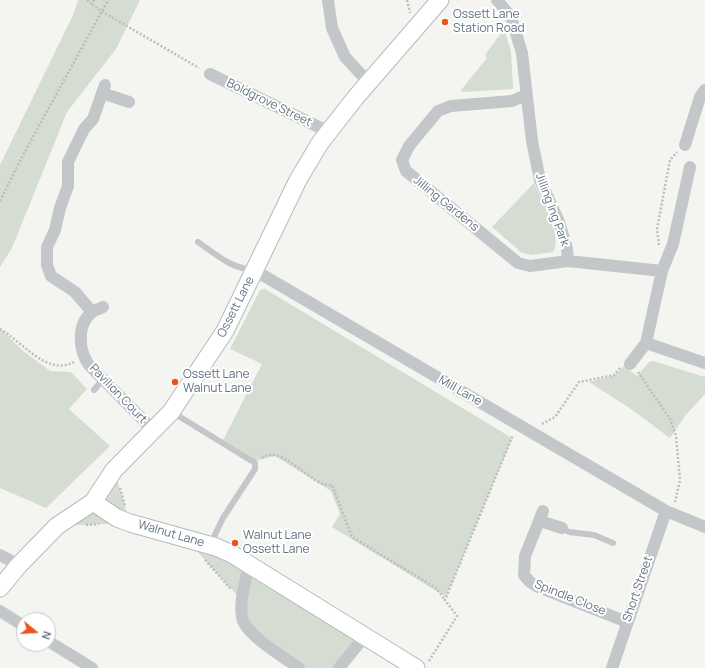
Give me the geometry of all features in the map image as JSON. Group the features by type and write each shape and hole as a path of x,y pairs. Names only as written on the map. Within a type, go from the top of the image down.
{"street":[{"path":"328,0 332,28 345,57 369,83"},
{"name":"Ossett Lane","path":"0,588 19,565 57,526 93,502 114,470 171,412 225,331 298,180 329,132 440,0"},
{"name":"Jilling Ing Park","path":"497,0 511,16 522,52 532,141 540,180 559,222 567,249 568,261 662,271"},
{"name":"Boldgrove Street","path":"210,74 329,132"},
{"path":"103,307 92,312 75,292 51,276 45,256 46,247 55,230 60,208 68,186 67,169 70,155 84,130 93,119 104,89 129,102"},
{"path":"685,145 700,97 705,90"},
{"name":"Jilling Gardens","path":"526,95 512,101 462,104 438,111 409,146 402,160 406,171 518,263 530,266 568,261"},
{"path":"630,364 646,343 662,271 673,244 690,167"},
{"name":"Mill Lane","path":"254,270 666,511 705,527"},
{"name":"Pavilion Court","path":"92,312 82,332 80,343 83,356 154,430"},
{"path":"646,343 705,363"},
{"name":"Walnut Lane","path":"93,502 117,518 130,523 206,551 232,554 365,636 422,665"},
{"name":"Short Street","path":"612,668 666,511"},
{"name":"Spindle Close","path":"562,528 541,516 525,556 524,575 530,582 538,587 627,622"},
{"path":"0,554 19,565"},
{"path":"249,564 242,602 242,618 248,629 300,668"},
{"path":"0,612 16,621"},
{"path":"339,668 365,636"},
{"path":"56,647 77,664 92,668"}],"lane":[{"path":"198,242 235,267 254,270"},
{"path":"94,390 104,379"},
{"path":"171,412 255,463 255,469 223,518 206,551"},
{"path":"562,528 569,532 594,535 613,542"}],"path":[{"path":"87,0 101,11 210,74"},
{"path":"93,5 94,0"},
{"path":"0,201 22,157 108,0"},
{"path":"662,271 657,229 670,160 685,145"},
{"path":"0,329 36,356 47,362 57,365 69,364 83,356"},
{"path":"528,431 555,417 579,382 614,375 625,364 630,364 640,375 670,419 676,436 680,480 674,506 666,511"},
{"path":"445,600 517,424"},
{"path":"255,463 265,455 276,454 323,484 332,485 352,537 436,588 457,616 422,665"},
{"path":"206,551 242,602"}],"shaded area":[{"path":"78,0 140,0 116,49 67,112 12,248 0,267 0,165 74,13"},
{"path":"504,29 511,51 513,89 464,92 461,90 487,58 485,55"},
{"path":"534,183 550,218 556,237 556,245 553,252 532,255 522,253 492,227"},
{"path":"265,289 512,438 446,597 332,527 340,514 331,491 275,456 255,461 222,442 262,364 230,349 260,290"},
{"path":"0,328 22,350 50,371 71,372 87,389 69,409 110,446 46,508 0,488"},
{"path":"653,361 705,377 705,394 685,416 670,438 631,409 589,382 615,375 624,366 637,376 649,362"},
{"path":"114,470 130,523 57,526"},
{"path":"186,539 216,547 365,636 339,668 299,668 253,635 242,601"}],"place":[{"name":"Ossett Lane Station Road","path":"445,22"},
{"name":"Ossett Lane Walnut Lane","path":"175,382"},
{"name":"Walnut Lane Ossett Lane","path":"235,543"}]}
